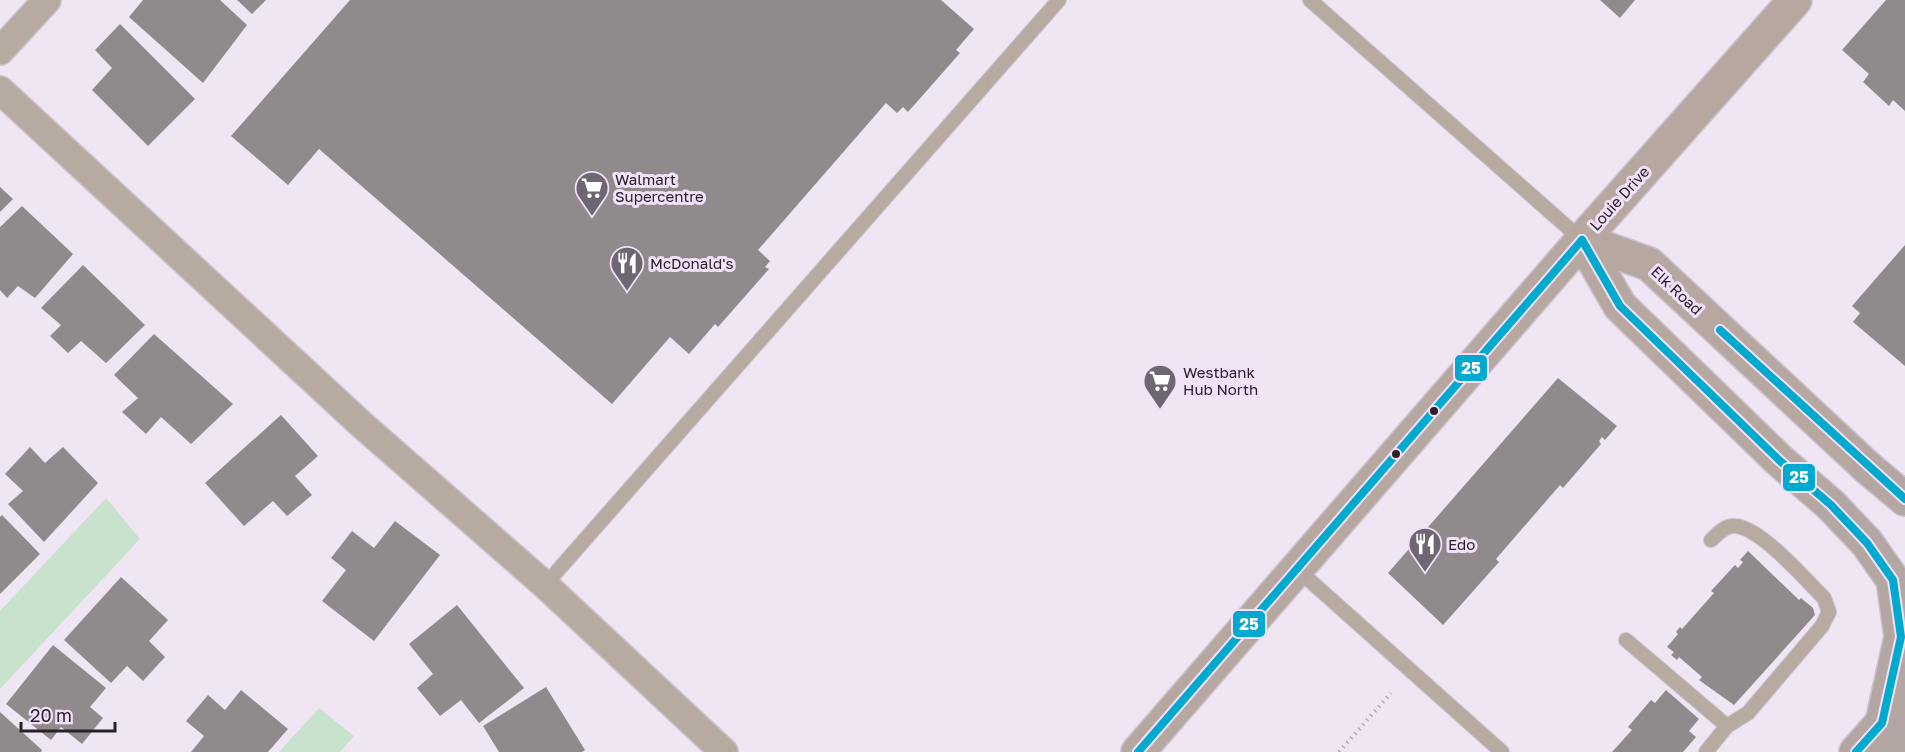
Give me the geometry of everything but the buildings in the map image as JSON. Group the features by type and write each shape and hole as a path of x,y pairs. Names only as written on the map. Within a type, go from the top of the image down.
{"highway":[{"path":"1868,468 1905,483"},
{"path":"1868,468 1905,499"},
{"path":"1831,505 1867,543 1893,580 1901,636 1893,738"},
{"path":"1893,738 1905,697"},
{"path":"1856,752 1893,738"}],"street":[{"path":"0,51 47,0"},
{"name":"Louie Drive","path":"1138,752 1582,240 1795,0"},
{"path":"0,90 361,424 545,585 724,752"},
{"path":"1582,240 1620,306 1779,460 1831,505"},
{"name":"Elk Road","path":"1582,240 1649,264 1868,468"}],"lane":[{"path":"545,585 1059,0"},
{"path":"1310,0 1582,240"},
{"path":"1706,752 1727,726 1748,713 1822,626 1828,612 1824,598 1751,529 1733,525 1723,529 1711,540"},
{"path":"1298,570 1502,752"},
{"path":"1626,640 1727,726"}],"path":[{"path":"1339,752 1391,693"}],"green space":[{"path":"106,498 140,539 0,689 0,611"},
{"path":"319,708 354,736 340,752 279,752"}],"transit line":[{"name":"25","path":"1582,240 1620,306 1779,460 1831,505 1867,543 1893,580 1901,637 1882,723 1856,752"},
{"name":"25","path":"1138,752 1582,240"},
{"name":"25","path":"1720,330 1905,499"}],"place":[{"name":"Walmart Supercentre","path":"592,217"},
{"name":"McDonald's","path":"627,292"},
{"name":"Westbank Hub North","path":"1160,410"},
{"name":"Edo","path":"1425,573"}]}
